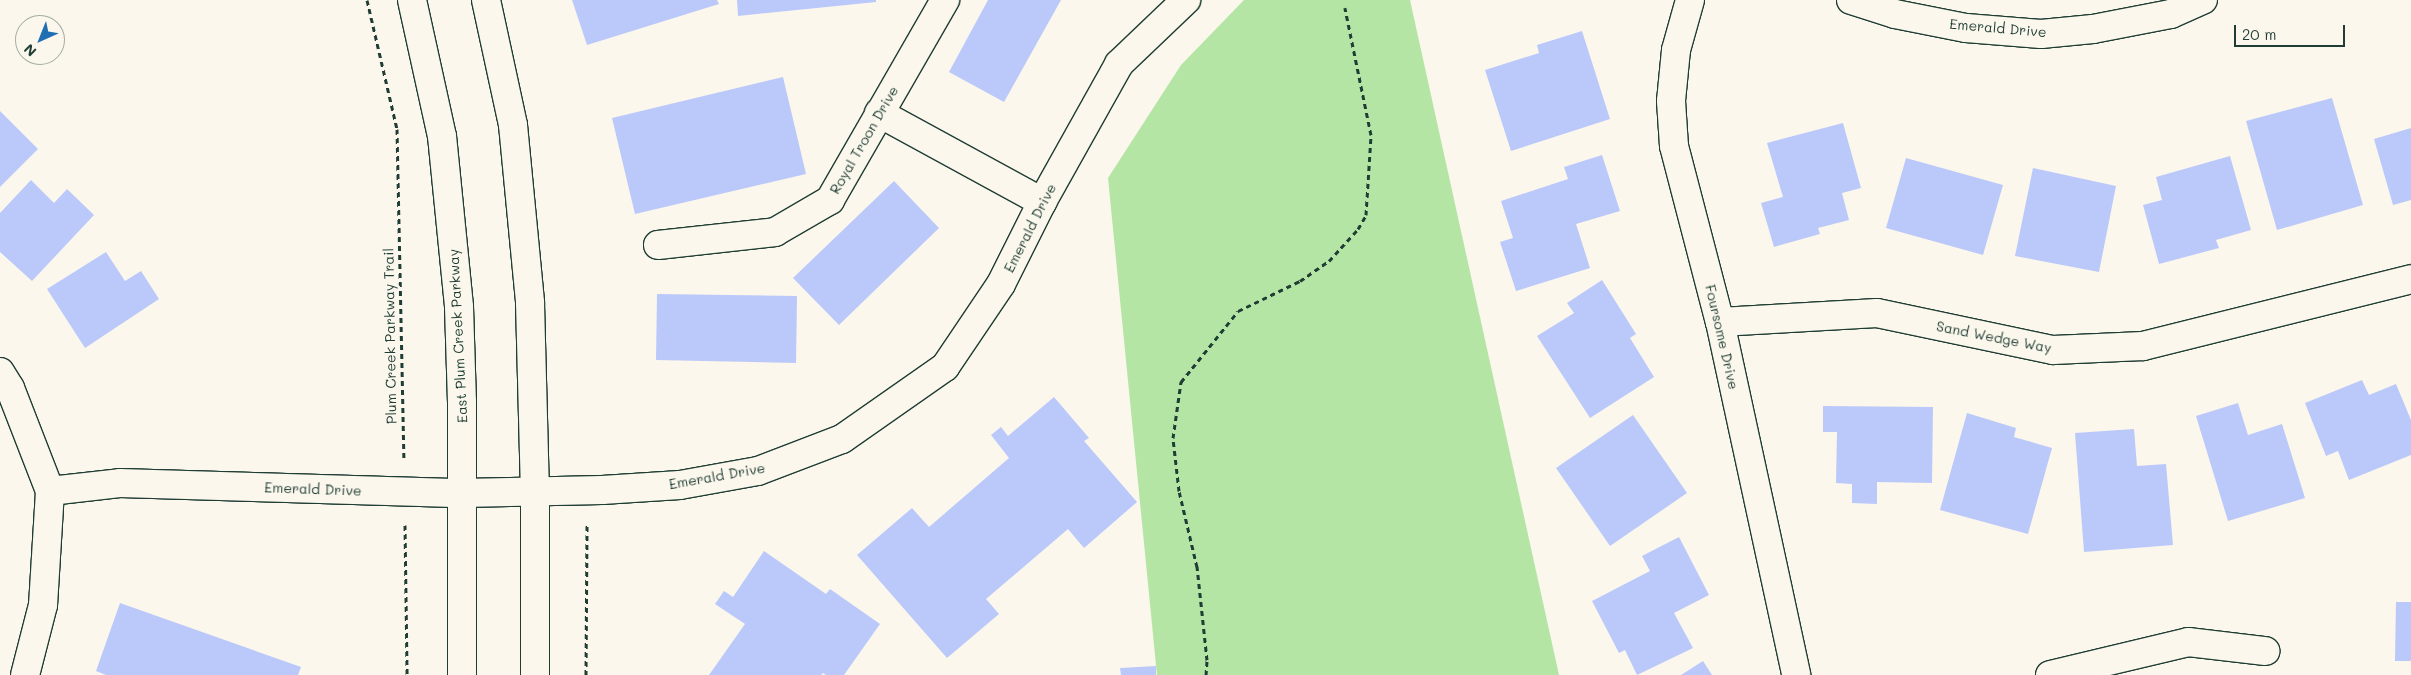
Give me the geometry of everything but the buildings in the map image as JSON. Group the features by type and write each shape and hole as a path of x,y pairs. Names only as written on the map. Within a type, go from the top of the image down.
{"street":[{"name":"East Plum Creek Parkway","path":"412,0 442,136 459,308 462,675"},
{"path":"486,0 513,125 523,213 530,303 535,492 534,675"},
{"name":"Royal Troon Drive","path":"658,245 775,232 830,200 945,0"},
{"name":"Emerald Drive","path":"50,491 120,483 462,493 535,492 680,485 758,471 842,439 945,367 1001,284 1042,202 1119,64 1186,0"},
{"name":"Foursome Drive","path":"1690,0 1676,50 1674,67 1671,101 1674,146 1720,322 1796,675"},
{"name":"Emerald Drive","path":"1850,0 1895,14 1966,28 2041,34 2093,29 2171,14 2203,0"},
{"path":"879,114 1042,202"},
{"name":"Sand Wedge Way","path":"1720,322 1878,313 2053,350 2143,346 2411,279"},
{"path":"0,372 10,388 50,491 43,605 25,675"},
{"path":"2050,675 2188,642 2265,650"}],"path":[{"name":"Plum Creek Parkway Trail","path":"367,0 396,129 405,492 407,675"},
{"path":"1206,675 1207,660 1197,567 1179,491 1173,438 1181,382 1238,311 1300,281 1329,261 1358,229 1366,216 1371,135 1345,8"},
{"path":"586,675 587,490"}],"green space":[{"path":"1244,0 1410,0 1559,675 1157,675 1108,178 1181,65"}]}
